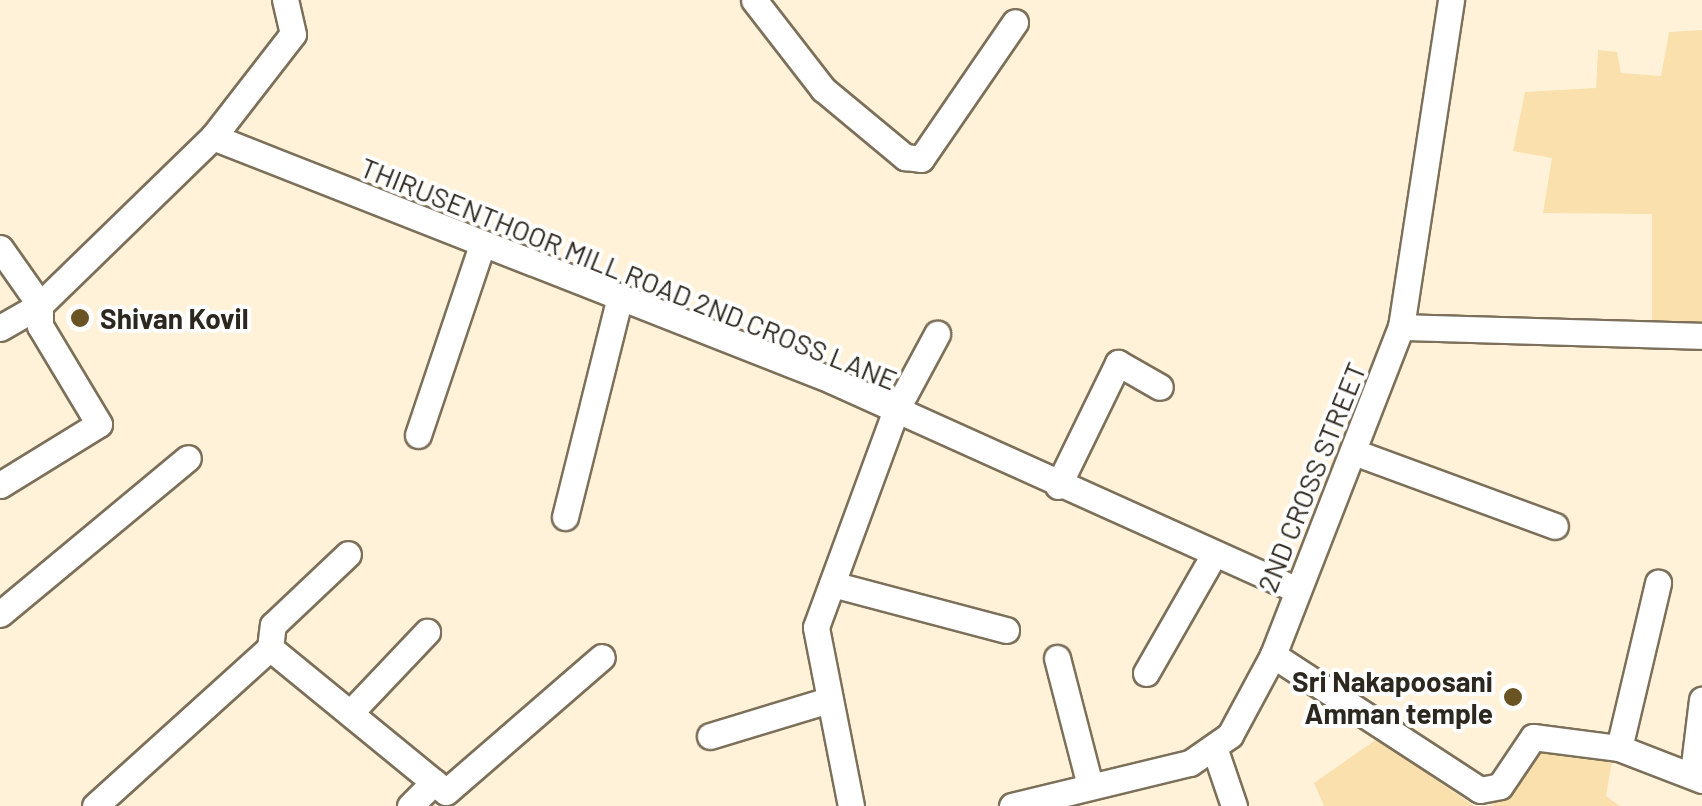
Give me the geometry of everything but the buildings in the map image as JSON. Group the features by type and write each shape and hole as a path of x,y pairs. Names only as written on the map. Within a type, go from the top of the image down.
{"street":[{"path":"0,328 40,305 213,137 293,34 286,0"},
{"path":"754,0 823,89 905,157 921,159 1015,22"},
{"name":"2ND CROSS STREET","path":"1216,753 1273,654 1401,327 1451,0"},
{"name":"THIRUSENTHOOR MILL ROAD 2ND CROSS LANE","path":"213,137 895,412 1297,590"},
{"path":"0,248 40,305 40,326 99,424 0,485"},
{"path":"418,435 481,248"},
{"path":"566,518 618,301"},
{"path":"1401,327 1702,336"},
{"path":"851,806 825,701 816,627 895,412 937,334"},
{"path":"1058,486 1118,364 1160,387"},
{"path":"1354,452 1554,526"},
{"path":"0,614 188,458"},
{"path":"95,806 270,648 273,625 348,554"},
{"path":"1146,673 1213,556"},
{"path":"1619,748 1658,583"},
{"path":"832,584 1006,630"},
{"path":"350,713 428,632"},
{"path":"270,648 434,782 457,788 602,657"},
{"path":"1273,654 1480,790 1500,786 1533,737 1619,748 1697,776 1702,700"},
{"path":"1057,658 1090,786"},
{"path":"710,736 825,701"},
{"path":"1012,806 1216,753 1234,806"},
{"path":"410,806 434,782"}],"shaded area":[{"path":"1702,30 1702,328 1652,327 1652,214 1543,213 1552,158 1513,151 1525,92 1596,88 1598,50 1617,52 1621,73 1661,76 1669,32"},
{"path":"1377,739 1474,806 1324,806 1314,783"},
{"path":"1533,747 1613,755 1606,796 1620,806 1491,806"}],"place":[{"name":"Shivan Kovil","path":"80,318"},
{"name":"Sri Nakapoosani Amman temple","path":"1513,697"}]}
